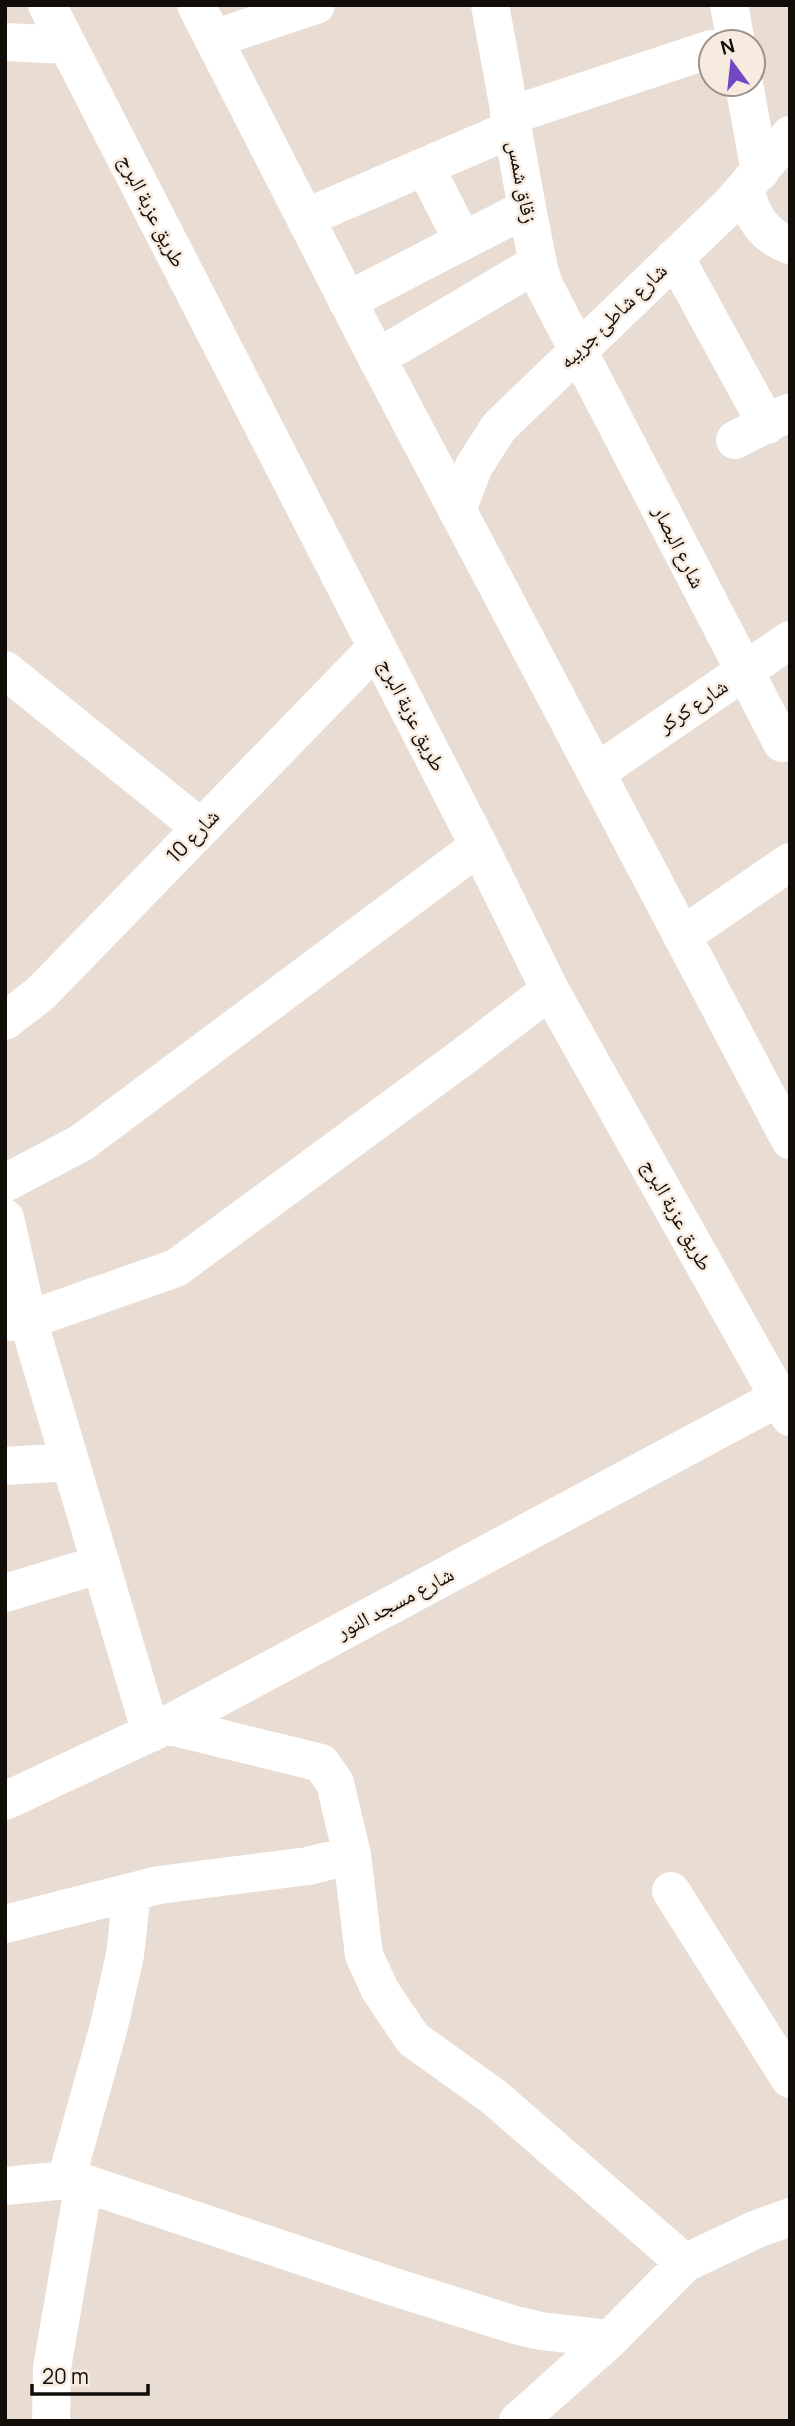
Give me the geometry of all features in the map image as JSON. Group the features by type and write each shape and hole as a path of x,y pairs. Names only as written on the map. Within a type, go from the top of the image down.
{"street":[{"name":"طريق عزبة البرج","path":"47,5 479,846 550,990 785,1407"},
{"path":"196,5 377,358 790,1140"},
{"path":"213,39 316,5"},
{"name":"زقاق شمس","path":"490,5 538,263 548,295 578,350"},
{"path":"5,42 67,46"},
{"path":"305,218 425,167 511,122 697,49"},
{"path":"745,98 753,180 750,205 757,221 769,233 790,245"},
{"name":"شارع شاطئ جريبه","path":"457,510 466,483 488,442 512,413 753,180 790,135"},
{"path":"425,167 463,241"},
{"path":"347,300 527,208"},
{"path":"675,257 764,426"},
{"path":"377,358 538,263"},
{"name":"شارع البصار","path":"578,350 782,743"},
{"name":"شارع كركر","path":"597,772 790,639"},
{"name":"شارع 10","path":"5,1021 41,993 377,647"},
{"path":"5,670 201,828"},
{"path":"5,1183 81,1143 479,846"},
{"path":"682,936 790,862"},
{"path":"17,1321 176,1268 550,990"},
{"path":"5,1218 17,1321 70,1462 101,1564 159,1729 321,1763 335,1783 352,1855 363,1955 380,1990 413,2039 494,2097 685,2263"},
{"name":"شارع مسجد النور","path":"5,1801 159,1729 785,1407"},
{"path":"5,1466 70,1462"},
{"path":"5,1593 101,1564"},
{"path":"5,1924 159,1885 308,1866 352,1855"},
{"path":"671,1891 790,2078"},
{"path":"51,2421 52,2368 75,2182 125,1955 132,1892"},
{"path":"5,2186 75,2182 515,2325 610,2339"},
{"path":"518,2421 610,2339 685,2263 757,2229 790,2217"}]}
